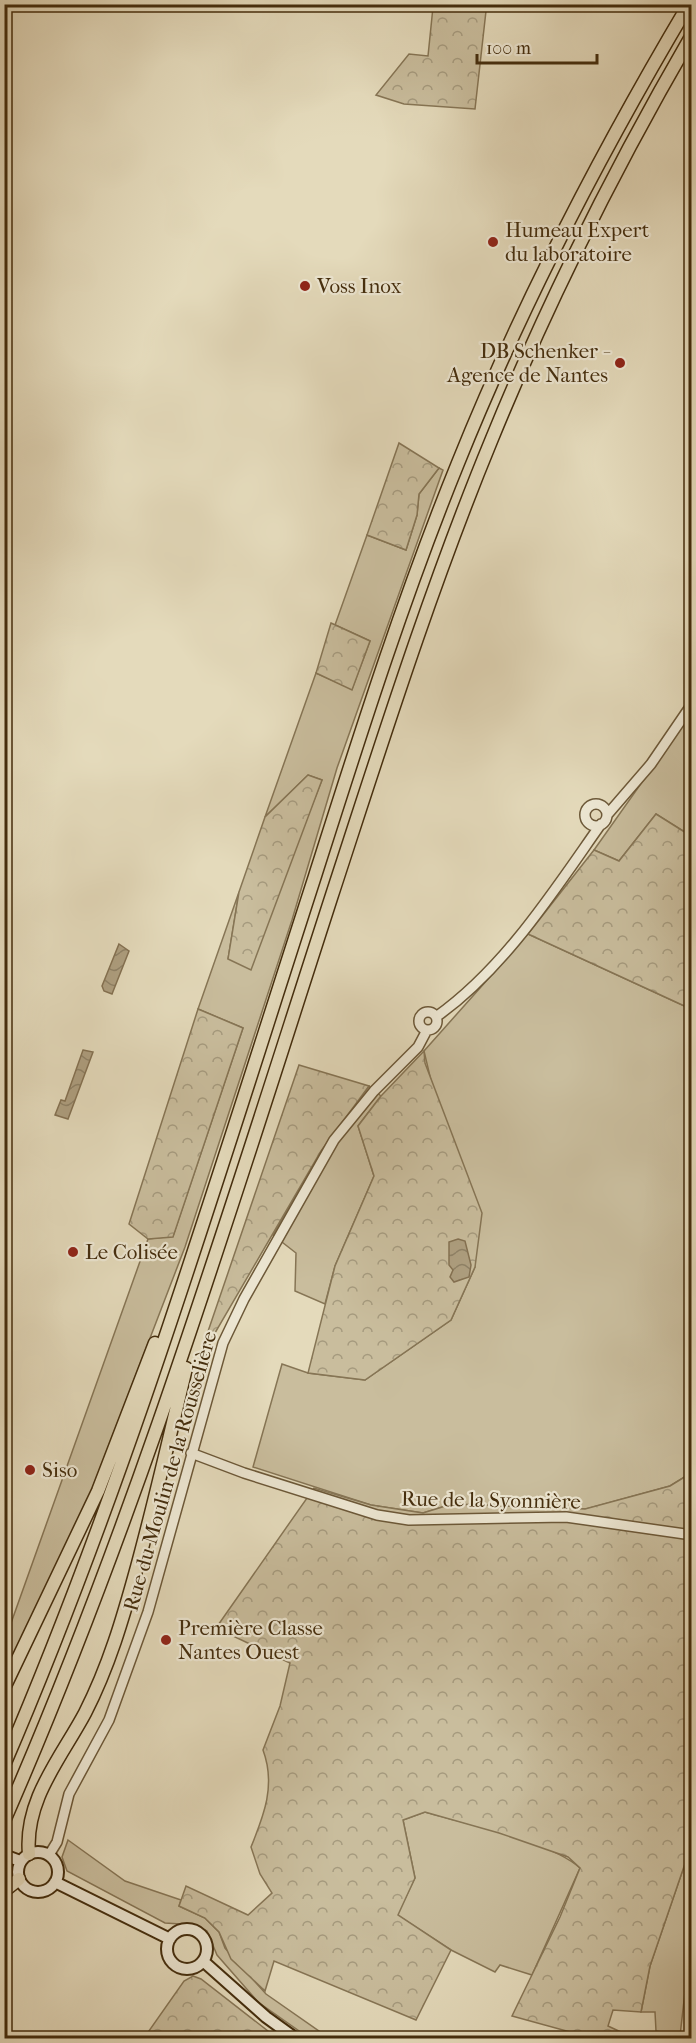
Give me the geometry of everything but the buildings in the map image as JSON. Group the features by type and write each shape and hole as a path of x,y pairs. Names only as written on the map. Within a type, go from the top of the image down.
{"highway":[{"path":"663,48 663,34 680,4"},
{"path":"4,1766 93,1547 166,1334 377,686 456,466 511,339 551,255 588,182 689,4"},
{"path":"4,1821 106,1574 156,1434 399,690 456,528 493,434 558,288 616,171 692,35"},
{"path":"25,1858 27,1834 34,1809 54,1762 83,1716 111,1657 152,1513 186,1368 218,1265 214,1259"},
{"path":"4,1688 98,1491 159,1334 166,1334"},
{"path":"4,1891 19,1880"}],"main road":[{"path":"39,1851 49,1855 58,1869 55,1882 45,1891 38,1892 26,1888 19,1880 18,1870 25,1858 39,1851"},
{"path":"4,1855 25,1858"},
{"path":"55,1882 170,1939"},
{"path":"185,1929 198,1932 206,1942 206,1955 203,1961 192,1968 179,1967 168,1952 170,1939 174,1934 185,1929"},
{"path":"203,1961 266,2018 295,2038"}],"street":[{"path":"436,1017 430,1012 421,1015 420,1024 426,1030 435,1027 436,1017 460,1000 514,941 607,815 663,748 692,704"},
{"path":"578,856 588,831 586,811 592,805 627,793"},
{"path":"600,804 607,815"},
{"path":"588,822 594,825 601,824"},
{"name":"Rue du Moulin de la Rousselière","path":"49,1855 57,1842 69,1794 108,1720 148,1612 190,1453 223,1343 244,1299 334,1140 374,1091 418,1047 426,1030"},
{"name":"Rue de la Syonnière","path":"190,1453 244,1473 377,1515 409,1520 566,1517 692,1535"}],"green space":[{"path":"433,7 486,11 475,109 404,104 376,95 409,54 428,56"},
{"path":"399,443 439,468 419,494 417,515 406,550 367,535"},
{"path":"439,468 443,470 337,768 292,920 185,1247 89,1497 5,1673 5,1640 148,1239 173,1236 243,1028 198,1009 239,892 228,959 297,843 322,780 308,775 265,817 316,673 352,689 370,641 335,625 367,535 406,550 417,515 419,494"},
{"path":"331,623 370,641 352,690 316,673"},
{"path":"691,713 691,836 656,814 619,861 594,850"},
{"path":"308,775 322,780 251,970 228,959 239,892 265,817"},
{"path":"656,814 691,836 691,1009 528,934 594,850 619,861"},
{"path":"528,934 691,1009 691,1473 670,1486 586,1509 452,1504 423,1513 371,1505 253,1467 282,1364 308,1373 365,1380 451,1320 475,1267 424,1051"},
{"path":"198,1009 243,1028 173,1237 148,1239 129,1224"},
{"path":"424,1051 425,1063 482,1213 475,1267 451,1320 365,1380 308,1373 335,1266 374,1176 358,1126 381,1096"},
{"path":"299,1065 369,1086 321,1151 212,1338 194,1393 202,1349"},
{"path":"369,1086 381,1096 358,1126 374,1176 335,1266 325,1304 295,1291 296,1253 273,1235 321,1151"},
{"path":"691,1473 691,1846 650,1966 641,2012 613,2010 608,2026 623,2033 622,2038 592,2038 512,2016 560,1917 580,1868 568,1857 499,1833 425,1812 403,1820 415,1878 398,1915 451,1950 416,2020 274,1961 265,1991 231,1959 219,1932 205,1918 179,1906 186,1886 248,1915 272,1893 260,1874 251,1847 267,1800 268,1775 263,1750 280,1706 290,1663 216,1628 314,1488 371,1505 423,1513 452,1504 585,1509 670,1486"},
{"path":"425,1812 528,1842 566,1858 580,1868 532,1975 500,1965 495,1972 451,1950 397,1915 415,1878 403,1820"},
{"path":"68,1840 125,1881 181,1900 179,1906 205,1918 219,1932 225,1948 266,1994 329,2038 309,2038 258,2002 217,1955 207,1931 196,1925 165,1923 67,1871 62,1857"},
{"path":"691,1846 691,1991 685,1992 680,2036 656,2031 655,2012 641,2012 650,1966"},
{"path":"193,1976 201,1979 277,2038 144,2038 184,1981"}],"water":[{"path":"119,944 129,951 112,994 104,991 102,986"},
{"path":"83,1050 93,1052 68,1119 55,1115 61,1100 65,1101"},
{"path":"458,1239 465,1241 471,1265 469,1277 454,1282 450,1277 453,1270 449,1265 449,1242"}],"place":[{"name":"Humeau Expert du laboratoire","path":"493,242"},
{"name":"Voss Inox","path":"305,286"},
{"name":"DB Schenker - Agence de Nantes","path":"620,363"},
{"name":"Le Colisée","path":"73,1252"},
{"name":"Siso","path":"30,1470"},
{"name":"Première Classe Nantes Ouest","path":"166,1640"}]}
